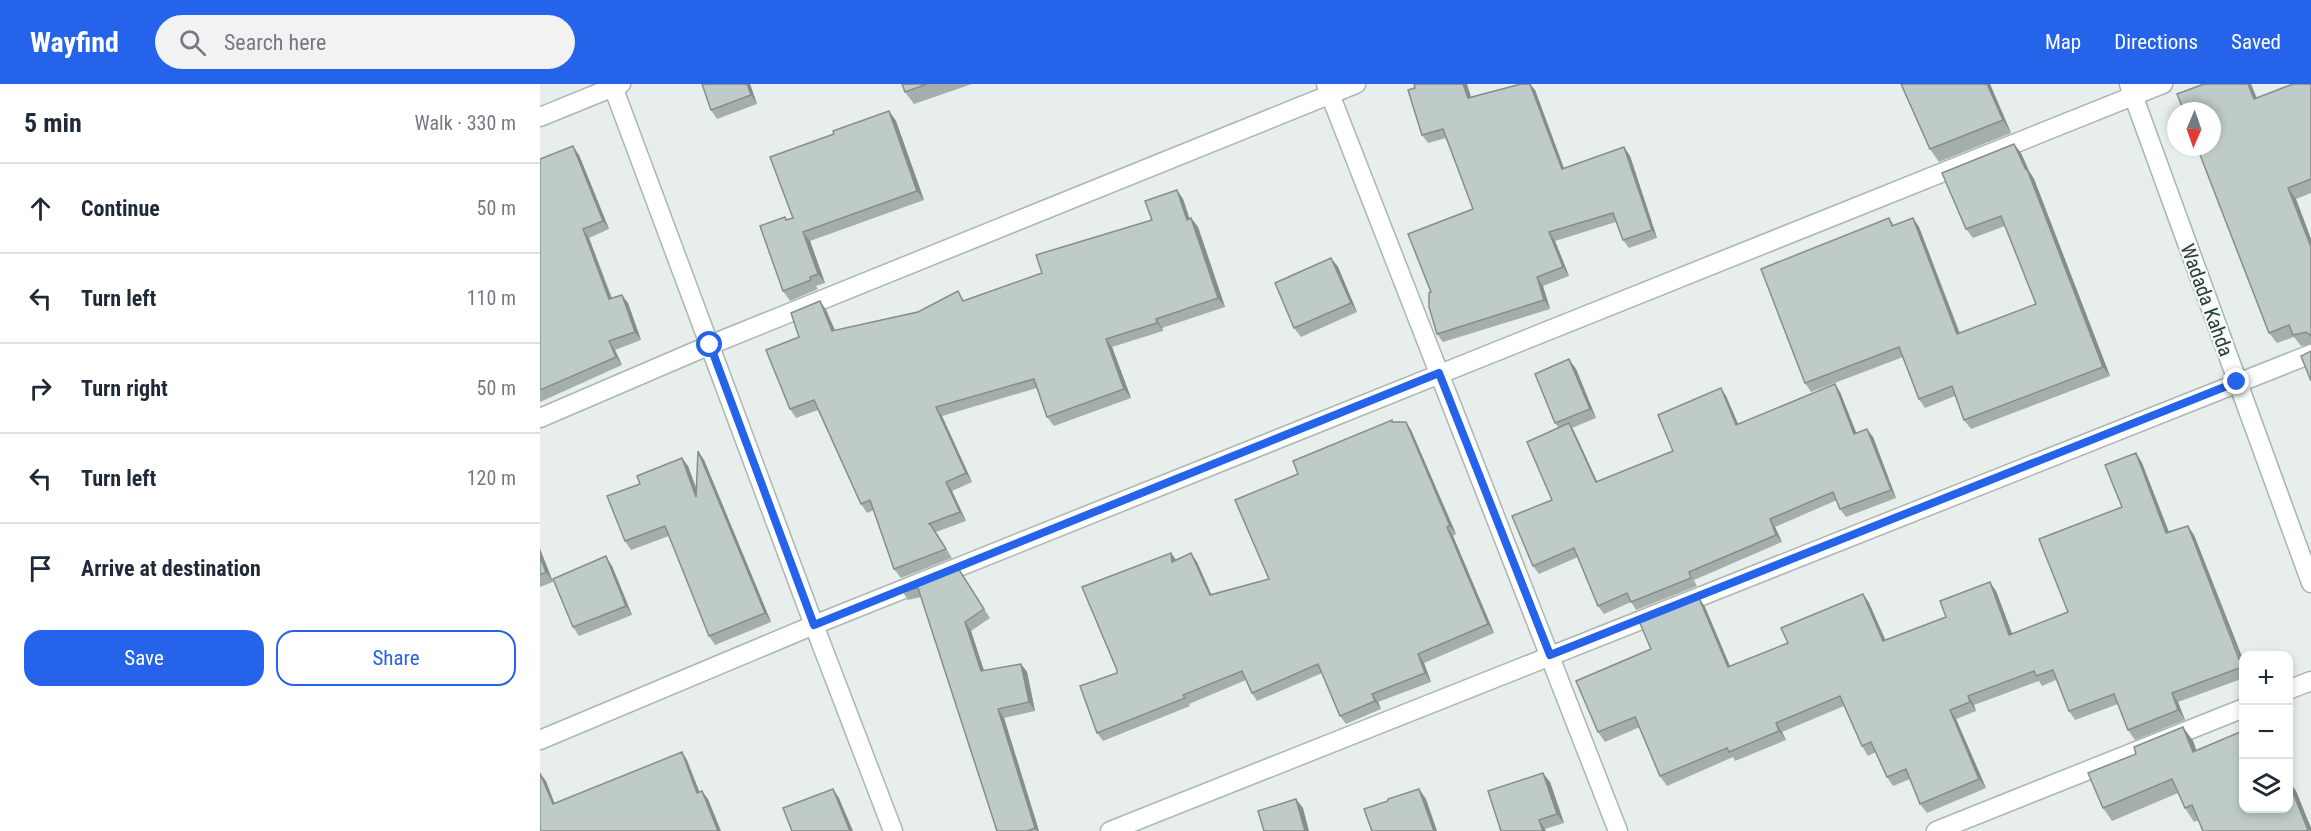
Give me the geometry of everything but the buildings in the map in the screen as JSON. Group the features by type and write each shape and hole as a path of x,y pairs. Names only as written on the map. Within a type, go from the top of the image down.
{"street":[{"path":"540,418 710,345 1328,89 1356,84"},
{"path":"540,740 814,625 2131,90 2163,84"},
{"path":"540,117 616,85 710,345 893,831"},
{"path":"1328,89 1618,831"},
{"name":"Wadada Kahda","path":"2131,90 2311,583"},
{"path":"1110,831 2311,354"},
{"path":"2293,688 2311,681"},
{"path":"1936,831 2239,710"}],"route":[{"path":"710,345 814,625 1439,373 1550,655 2237,382"}]}
